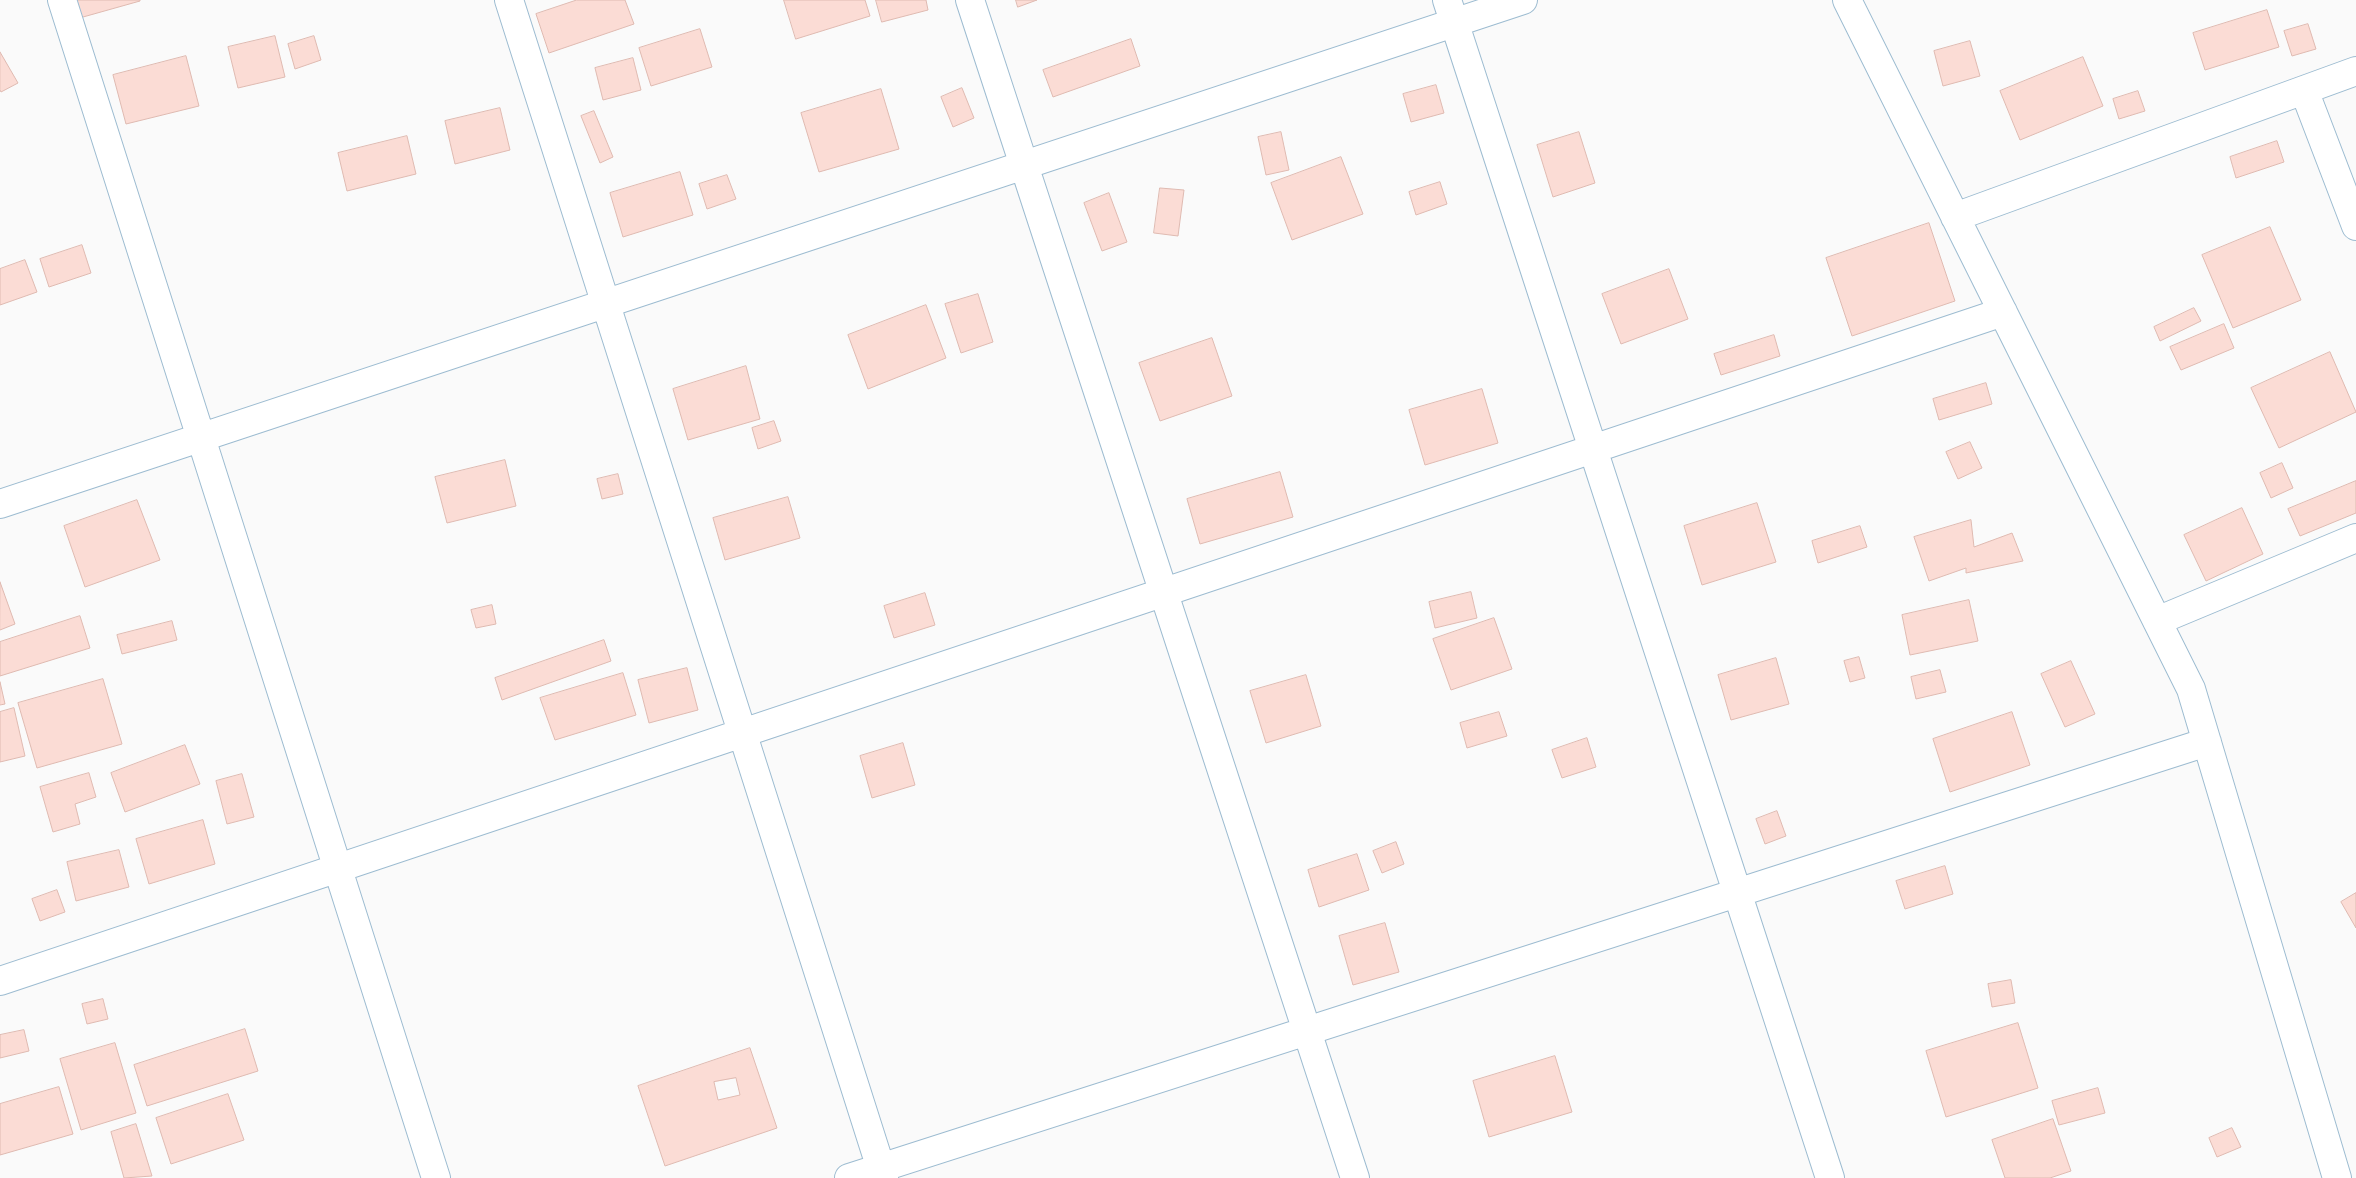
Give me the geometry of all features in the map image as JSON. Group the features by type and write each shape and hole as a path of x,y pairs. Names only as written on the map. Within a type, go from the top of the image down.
{"street":[{"path":"62,0 436,1178"},
{"path":"509,0 883,1173"},
{"path":"970,0 1355,1178"},
{"path":"0,504 1024,165 1451,11 1523,0"},
{"path":"1847,0 2191,689 2337,1178"},
{"path":"1451,11 1830,1178"},
{"path":"1955,217 2356,71"},
{"path":"2304,90 2356,226"},
{"path":"0,981 2003,312"},
{"path":"2157,621 2356,538"},
{"path":"849,1178 883,1173 1307,1031 2207,742"}],"building":[{"path":"70,0 140,0 140,1 76,19"},
{"path":"577,0 625,0 634,24 549,53 536,14"},
{"path":"784,0 865,0 870,16 796,39"},
{"path":"876,0 926,0 928,10 882,22"},
{"path":"1016,0 1037,0 1018,7"},
{"path":"2267,10 2279,47 2205,70 2193,33"},
{"path":"2308,24 2316,49 2292,56 2284,31"},
{"path":"700,29 712,67 651,86 639,48"},
{"path":"275,36 285,77 238,88 228,47"},
{"path":"314,36 321,60 295,69 288,44"},
{"path":"1131,39 1140,66 1053,97 1043,70"},
{"path":"1970,41 1980,76 1943,86 1934,51"},
{"path":"0,52 18,83 1,92 0,90"},
{"path":"186,56 199,106 126,124 113,75"},
{"path":"2083,57 2103,106 2020,140 2000,91"},
{"path":"633,58 641,90 603,100 595,68"},
{"path":"1436,85 1444,113 1411,122 1403,94"},
{"path":"962,88 974,118 953,127 941,97"},
{"path":"881,89 899,149 819,172 801,113"},
{"path":"2138,91 2145,111 2119,119 2113,99"},
{"path":"500,108 510,150 455,164 445,121"},
{"path":"594,111 613,157 600,163 581,116"},
{"path":"1281,132 1289,170 1266,175 1258,137"},
{"path":"1579,132 1595,183 1553,197 1537,145"},
{"path":"407,136 416,174 347,191 338,153"},
{"path":"2277,141 2284,162 2236,178 2230,157"},
{"path":"1341,157 1363,214 1292,240 1271,183"},
{"path":"680,172 693,215 623,237 610,193"},
{"path":"727,175 736,199 707,209 699,184"},
{"path":"1440,182 1447,204 1416,215 1409,192"},
{"path":"1160,188 1184,190 1178,236 1154,233"},
{"path":"1109,193 1127,242 1102,251 1084,203"},
{"path":"1929,223 1955,301 1852,336 1826,258"},
{"path":"2270,227 2301,300 2233,328 2202,255"},
{"path":"82,245 91,273 49,287 40,259"},
{"path":"25,260 37,292 0,305 0,269"},
{"path":"1669,269 1688,319 1621,344 1602,294"},
{"path":"978,294 993,342 961,353 945,304"},
{"path":"926,305 946,358 868,389 848,335"},
{"path":"2194,308 2201,321 2160,341 2154,327"},
{"path":"2224,324 2234,348 2181,370 2170,347"},
{"path":"1774,335 1780,356 1721,375 1714,354"},
{"path":"1212,338 1232,396 1160,421 1139,363"},
{"path":"2330,352 2356,412 2279,448 2251,388"},
{"path":"746,366 760,419 688,440 673,389"},
{"path":"1986,383 1992,404 1939,420 1933,399"},
{"path":"1482,389 1498,443 1425,465 1409,410"},
{"path":"774,421 781,441 758,449 752,428"},
{"path":"1970,442 1982,468 1958,479 1946,452"},
{"path":"505,460 516,506 447,523 435,477"},
{"path":"2282,463 2293,488 2271,498 2260,473"},
{"path":"1280,472 1293,517 1200,544 1187,499"},
{"path":"618,474 623,494 602,499 597,479"},
{"path":"2356,481 2356,513 2300,536 2288,509"},
{"path":"788,497 800,538 725,560 713,518"},
{"path":"137,500 160,560 85,587 64,526"},
{"path":"1757,503 1776,562 1702,585 1684,526"},
{"path":"2242,508 2263,554 2206,581 2184,535"},
{"path":"1971,520 1974,547 2012,533 2023,561 1966,573 1966,568 1929,581 1914,537"},
{"path":"1860,526 1867,547 1818,563 1812,541"},
{"path":"0,582 15,624 0,630"},
{"path":"1471,592 1477,618 1435,628 1429,602"},
{"path":"925,593 935,625 894,638 884,606"},
{"path":"1969,600 1978,641 1910,655 1902,615"},
{"path":"492,605 496,624 476,628 471,610"},
{"path":"80,616 90,648 0,676 0,642"},
{"path":"1494,618 1512,669 1451,690 1433,639"},
{"path":"172,621 177,640 122,654 117,635"},
{"path":"604,640 611,661 502,700 495,678"},
{"path":"1859,657 1865,678 1850,682 1844,661"},
{"path":"1776,658 1789,704 1731,720 1718,675"},
{"path":"2071,661 2095,714 2065,727 2041,674"},
{"path":"687,668 698,710 649,723 638,680"},
{"path":"1940,670 1946,692 1916,699 1911,677"},
{"path":"623,673 636,715 555,740 540,698"},
{"path":"1306,675 1321,726 1266,743 1250,691"},
{"path":"103,679 122,744 37,768 18,703"},
{"path":"0,682 5,704 0,705"},
{"path":"14,708 25,756 0,762 0,712"},
{"path":"1499,712 1507,736 1467,748 1460,723"},
{"path":"2012,712 2030,765 1950,792 1933,739"},
{"path":"1587,738 1596,767 1562,778 1552,750"},
{"path":"903,743 915,785 872,798 860,756"},
{"path":"185,745 200,784 125,812 111,773"},
{"path":"89,773 96,797 75,804 80,824 53,832 40,787"},
{"path":"242,774 254,817 227,824 216,781"},
{"path":"1777,811 1786,836 1765,844 1756,819"},
{"path":"203,820 215,864 149,884 136,839"},
{"path":"1396,842 1404,864 1382,873 1373,851"},
{"path":"119,850 129,887 76,901 67,862"},
{"path":"1357,854 1369,890 1319,907 1308,870"},
{"path":"1945,866 1953,894 1905,909 1896,881"},
{"path":"57,890 65,912 40,921 32,899"},
{"path":"2356,893 2356,928 2341,902"},
{"path":"1385,923 1399,972 1353,985 1339,936"},
{"path":"2011,980 2015,1003 1992,1007 1988,984"},
{"path":"103,999 108,1019 87,1024 82,1004"},
{"path":"2018,1023 2038,1088 1946,1117 1926,1051"},
{"path":"245,1029 258,1071 147,1106 134,1065"},
{"path":"24,1030 29,1051 0,1058 0,1035"},
{"path":"115,1043 136,1113 81,1130 60,1059"},
{"path":"750,1048 777,1128 665,1166 638,1086","holes":["736,1078 740,1095 718,1100 714,1082"]},
{"path":"1555,1056 1572,1112 1489,1137 1473,1081"},
{"path":"59,1087 73,1134 0,1155 0,1104"},
{"path":"2098,1088 2105,1113 2059,1125 2052,1101"},
{"path":"228,1094 244,1140 171,1164 156,1118"},
{"path":"2053,1119 2071,1171 2050,1178 2005,1178 1992,1140"},
{"path":"136,1124 152,1176 124,1178 111,1132"},
{"path":"2232,1128 2241,1147 2217,1157 2209,1138"}]}
